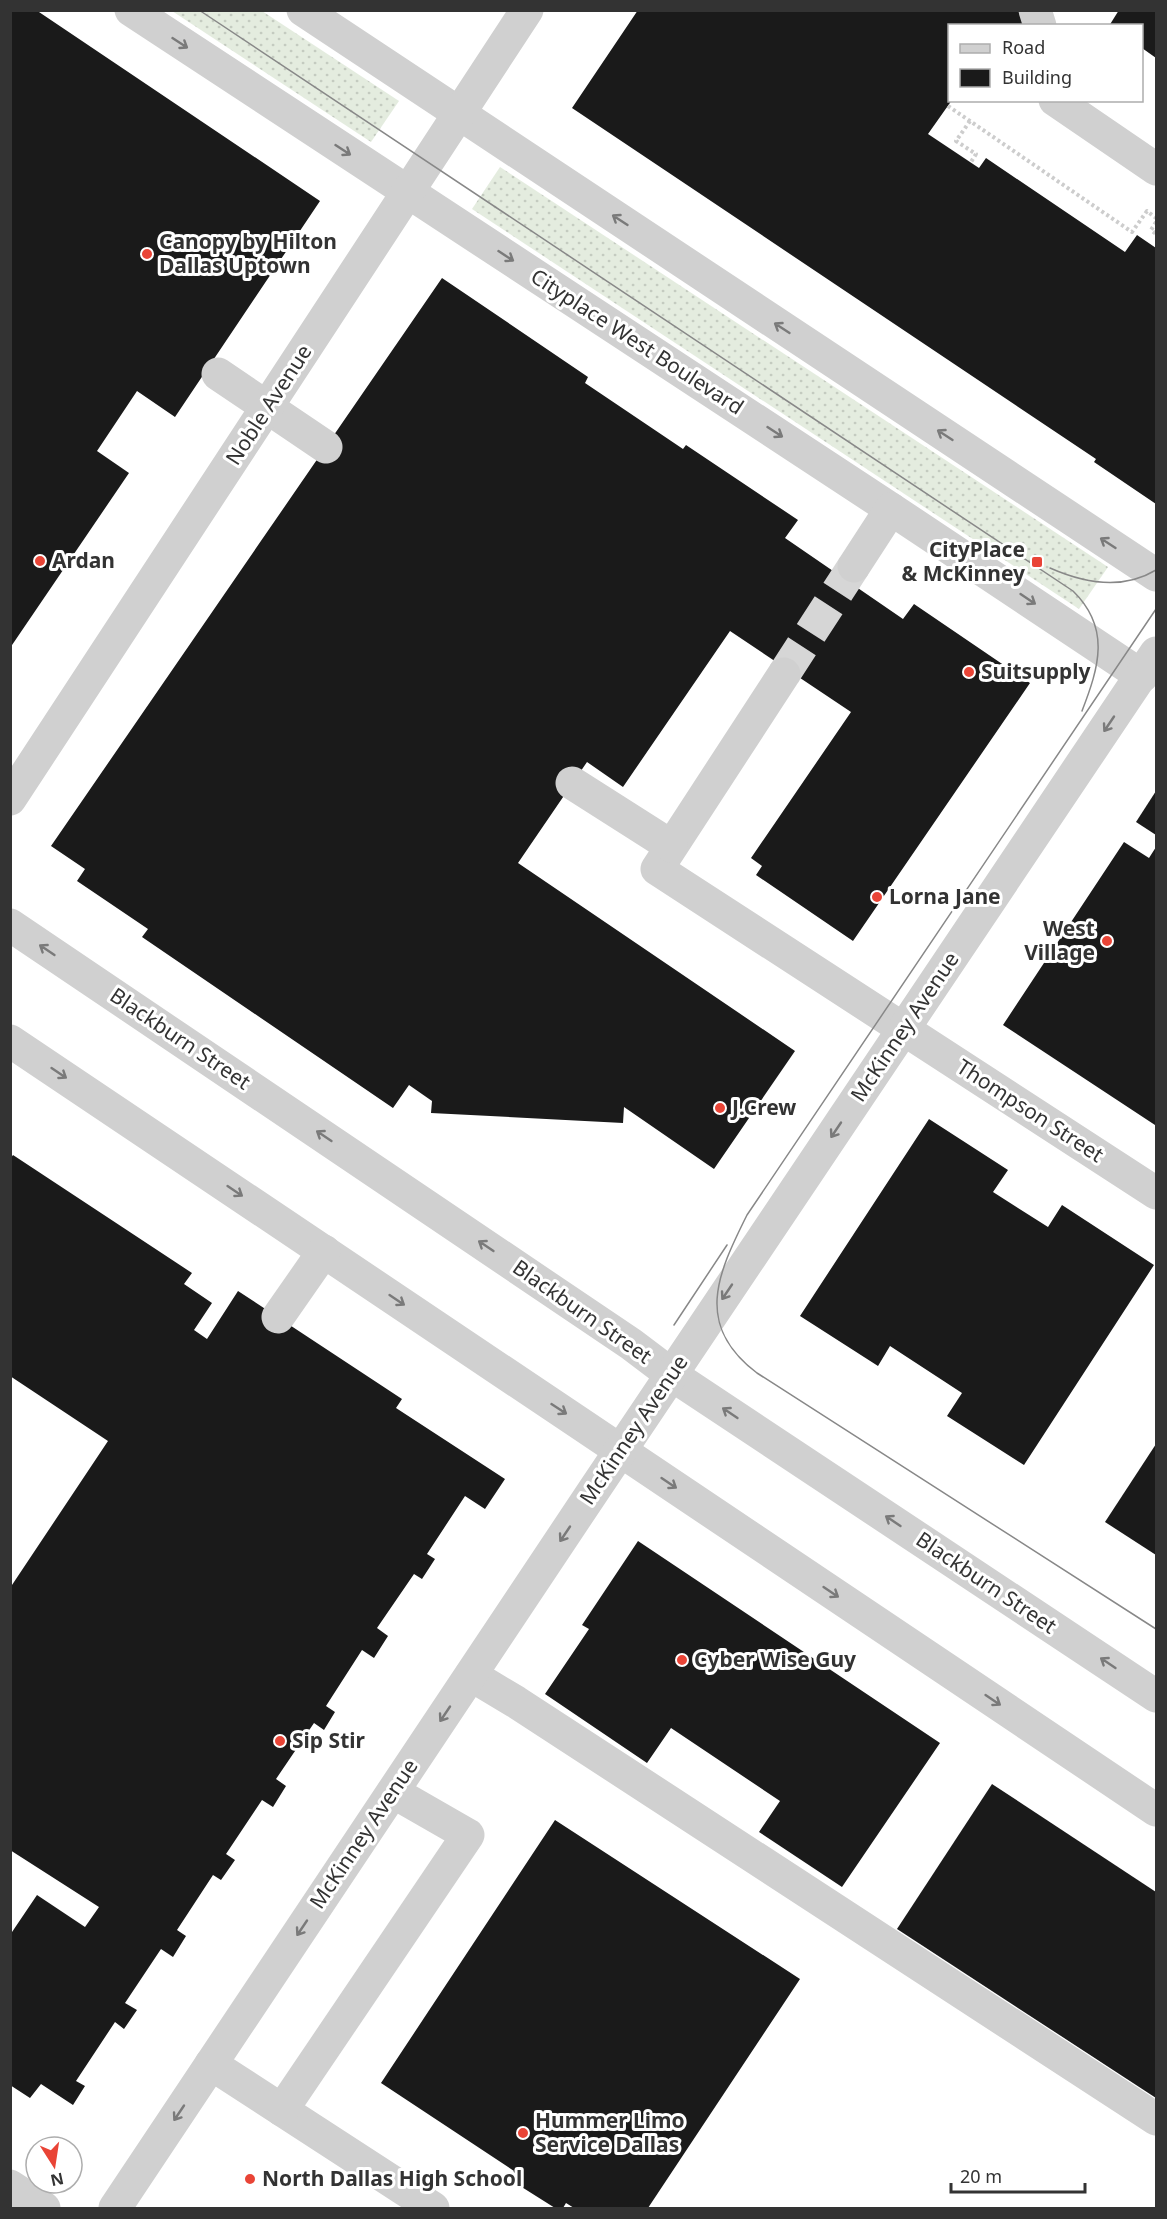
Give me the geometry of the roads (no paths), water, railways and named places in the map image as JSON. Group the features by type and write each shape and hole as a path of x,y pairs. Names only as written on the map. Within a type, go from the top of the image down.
{"street":[{"name":"Cityplace West Boulevard","path":"131,10 891,509 1149,664"},
{"path":"303,10 1156,575"},
{"name":"Noble Avenue","path":"10,799 268,408 526,10"},
{"path":"1063,103 1156,169"},
{"path":"218,374 326,447"},
{"path":"854,566 891,509"},
{"name":"McKinney Avenue","path":"114,2208 1149,664"},
{"path":"572,783 671,846 784,674"},
{"name":"Thompson Street","path":"671,846 657,869 904,1029 1152,1181"},
{"name":"Blackburn Street","path":"10,925 631,1344 672,1375 1156,1696"},
{"path":"10,1041 1156,1810"},
{"path":"278,1317 324,1251"},
{"path":"471,1675 526,1708 1156,2119"},
{"path":"282,2110 468,1835 393,1792"},
{"path":"211,2064 433,2208"},
{"path":"10,2186 44,2208"}],"tunnel":[{"path":"784,674 854,566"}],"tram line":[{"path":"199,10 1073,591 1093,619 1097,634 1097,663 1082,711"},
{"path":"1050,568 1076,577 1103,582 1130,580 1156,570"},
{"path":"1156,609 747,1215 727,1258 717,1298 718,1318 725,1336 737,1355 757,1373 1156,1629"},
{"path":"674,1325 727,1245"}],"place":[{"name":"Canopy by Hilton Dallas Uptown","path":"147,254"},
{"name":"Ardan","path":"40,561"},
{"name":"CityPlace & McKinney","path":"1037,562"},
{"name":"Suitsupply","path":"969,672"},
{"name":"Lorna Jane","path":"877,897"},
{"name":"West Village","path":"1107,941"},
{"name":"J.Crew","path":"720,1108"},
{"name":"Cyber Wise Guy","path":"682,1660"},
{"name":"Sip Stir","path":"280,1741"},
{"name":"Hummer Limo Service Dallas","path":"523,2133"},
{"name":"North Dallas High School","path":"250,2179"}]}
